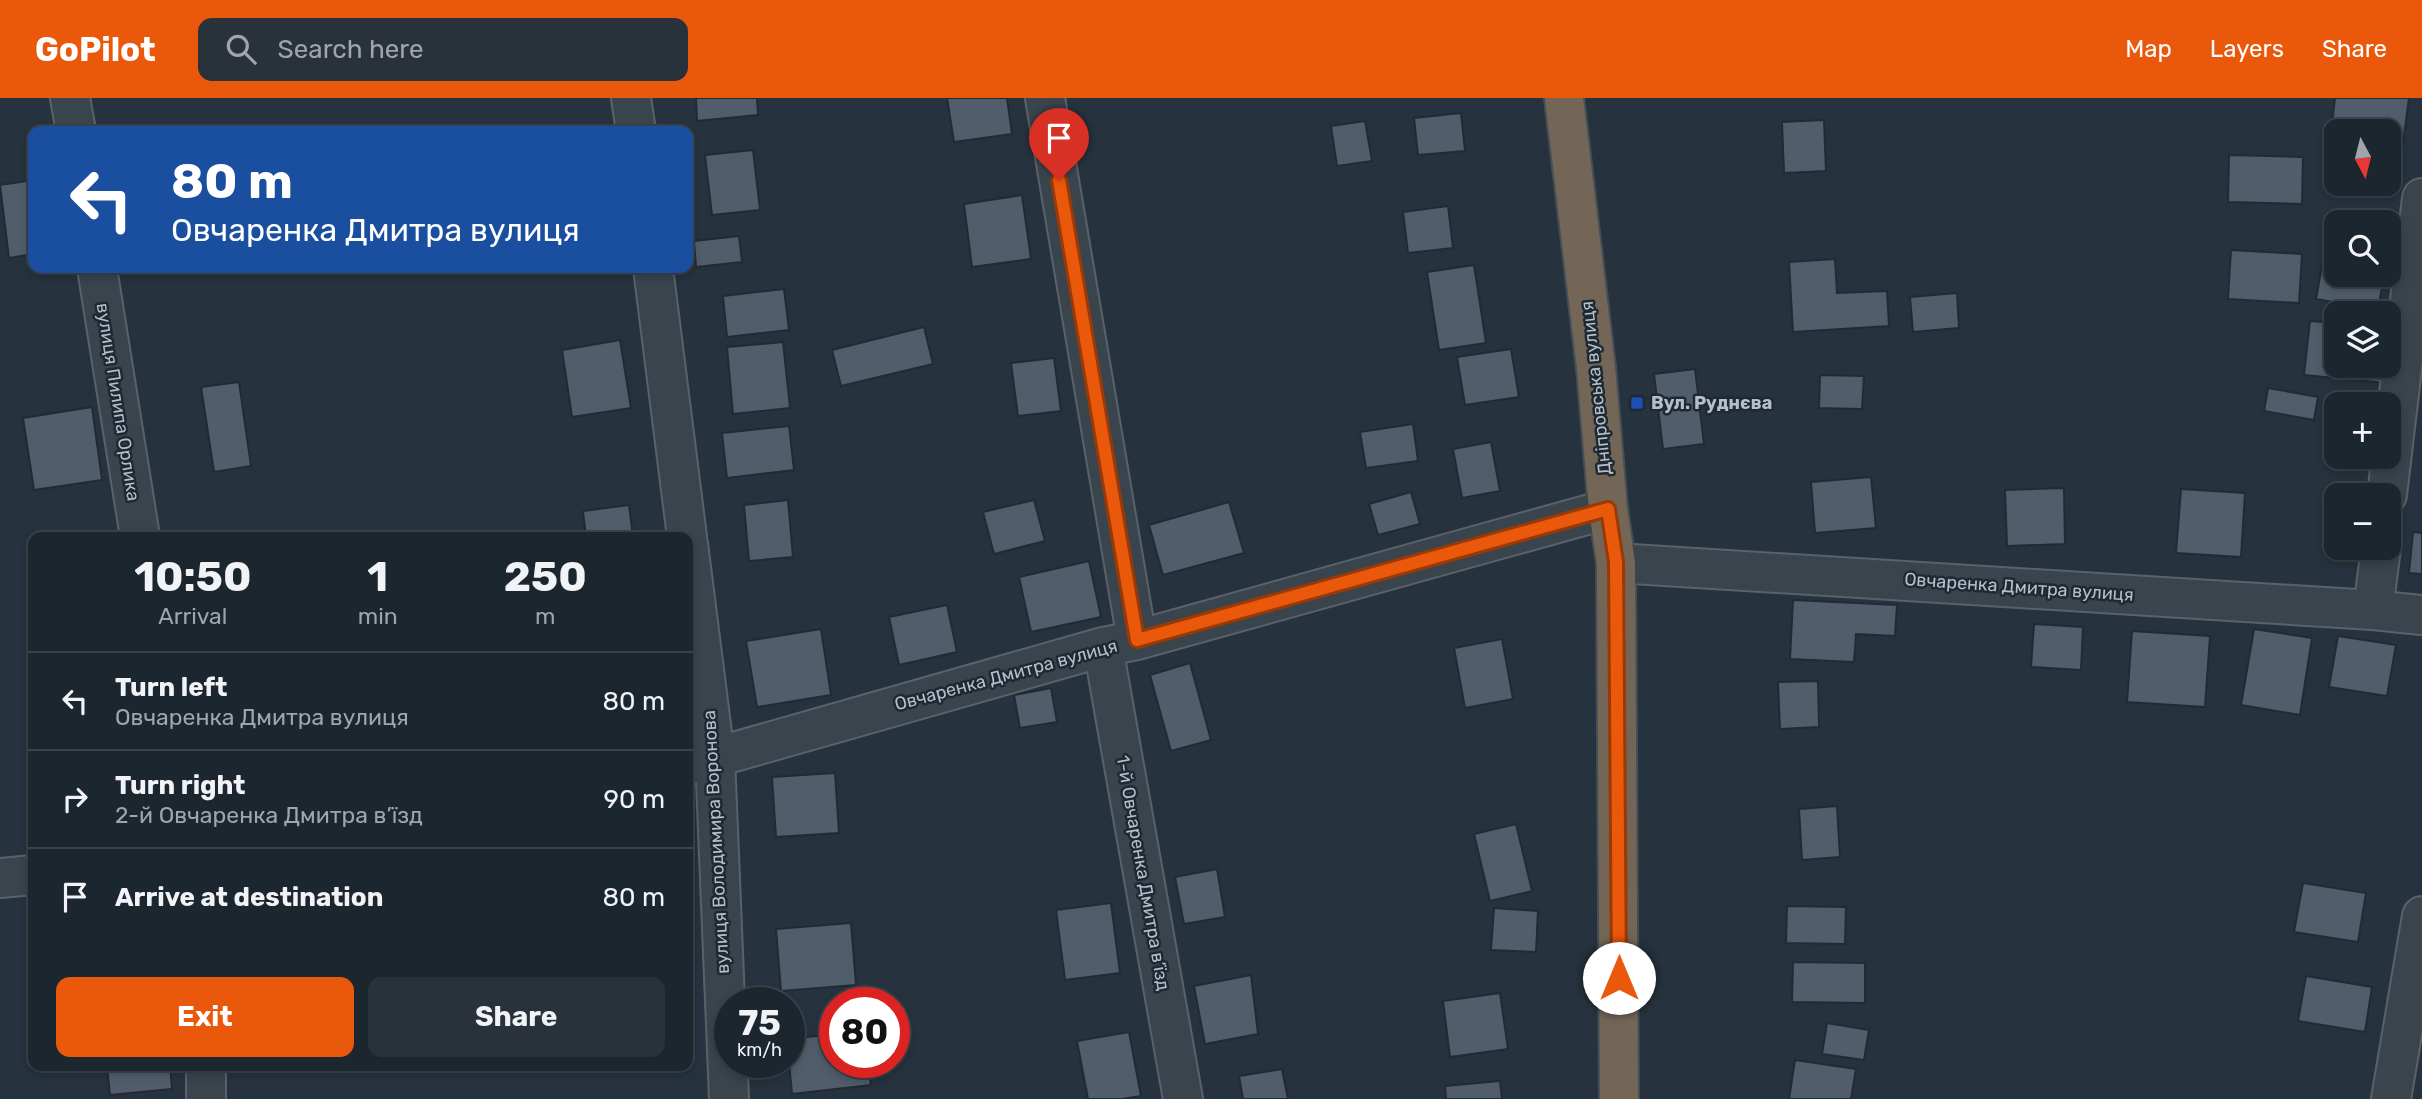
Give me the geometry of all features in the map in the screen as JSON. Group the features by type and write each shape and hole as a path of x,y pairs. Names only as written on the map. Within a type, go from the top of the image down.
{"highway":[{"name":"Дніпровська вулиця","path":"1564,98 1616,562 1619,1099"}],"street":[{"path":"70,98 75,126"},
{"path":"631,98 635,126"},
{"name":"1-й Овчаренка Дмитра в’їзд","path":"1045,98 1183,1099"},
{"path":"2388,483 2422,198"},
{"name":"вулиця Пилипа Орлика","path":"98,273 139,532"},
{"path":"654,273 686,532"},
{"name":"Овчаренка Дмитра вулиця","path":"701,761 1608,509"},
{"path":"2373,610 2379,560"},
{"name":"Овчаренка Дмитра вулиця","path":"1616,562 2422,615"},
{"name":"вулиця Володимира Воронова","path":"693,627 701,761 729,1099"},
{"path":"0,878 28,875"},
{"path":"2391,1099 2422,916"},
{"path":"205,1099 206,1071"}],"building":[{"path":"696,98 757,98 758,115 697,121"},
{"path":"947,98 1007,98 1012,134 954,142"},
{"path":"2335,98 2409,98 2402,151 2401,119 2333,119"},
{"path":"1461,113 1465,151 1418,155 1414,118"},
{"path":"1824,120 1826,171 1784,173 1782,122"},
{"path":"1365,121 1372,161 1337,166 1331,126"},
{"path":"753,150 760,210 712,215 705,155"},
{"path":"2229,155 2303,157 2302,204 2228,202"},
{"path":"28,181 28,255 9,258 0,185"},
{"path":"1022,195 1031,259 972,267 964,204"},
{"path":"1448,206 1453,248 1408,253 1403,212"},
{"path":"739,236 742,262 696,267 694,241"},
{"path":"2231,250 2302,254 2299,303 2228,299"},
{"path":"2324,255 2324,287 2382,287 2380,301 2316,299"},
{"path":"1835,259 1837,293 1887,291 1889,326 1793,332 1789,262"},
{"path":"1474,265 1486,343 1439,350 1427,272"},
{"path":"784,289 789,330 727,337 723,296"},
{"path":"1957,293 1959,328 1913,332 1910,297"},
{"path":"2310,321 2324,322 2324,377 2304,375"},
{"path":"924,327 933,364 841,386 832,350"},
{"path":"620,340 631,408 572,417 562,350"},
{"path":"783,342 790,408 733,414 727,347"},
{"path":"1511,349 1519,397 1465,405 1457,357"},
{"path":"1054,358 1061,411 1018,416 1011,363"},
{"path":"1695,369 1704,444 1663,449 1654,374"},
{"path":"1820,375 1864,376 1862,409 1819,408"},
{"path":"2335,378 2386,378 2386,383"},
{"path":"239,382 251,466 214,472 201,387"},
{"path":"2268,388 2318,397 2314,420 2264,411"},
{"path":"92,407 102,480 34,490 23,418"},
{"path":"1413,424 1418,461 1366,468 1360,432"},
{"path":"789,426 794,470 727,478 722,433"},
{"path":"1491,442 1500,491 1462,498 1453,449"},
{"path":"1871,477 1876,528 1815,533 1811,482"},
{"path":"2064,488 2065,544 2007,546 2005,490"},
{"path":"2181,489 2245,493 2241,557 2176,553"},
{"path":"1411,492 1420,524 1378,535 1369,504"},
{"path":"788,500 793,557 749,561 744,505"},
{"path":"1034,500 1045,541 994,554 983,512"},
{"path":"1229,502 1244,553 1163,575 1149,525"},
{"path":"629,505 632,532 585,532 583,511"},
{"path":"2413,532 2422,533 2422,574 2409,573"},
{"path":"1089,561 1101,617 1031,632 1019,577"},
{"path":"1793,600 1897,605 1895,636 1856,634 1854,662 1790,659"},
{"path":"947,605 957,652 899,665 889,617"},
{"path":"2034,624 2083,627 2081,670 2031,667"},
{"path":"821,629 831,695 757,707 746,641"},
{"path":"2254,629 2312,638 2300,715 2241,705"},
{"path":"2132,631 2210,636 2205,707 2127,702"},
{"path":"2338,636 2396,645 2387,696 2329,687"},
{"path":"1502,639 1513,699 1465,708 1454,648"},
{"path":"1190,663 1211,740 1171,751 1150,675"},
{"path":"1818,681 1819,727 1780,729 1778,682"},
{"path":"1051,688 1057,722 1020,728 1014,695"},
{"path":"835,773 839,833 776,837 772,777"},
{"path":"1837,806 1840,857 1802,860 1799,809"},
{"path":"1516,824 1532,891 1490,901 1474,834"},
{"path":"1217,869 1225,917 1184,924 1175,877"},
{"path":"2303,883 2366,893 2358,942 2294,932"},
{"path":"1111,903 1120,973 1065,980 1056,910"},
{"path":"1787,906 1846,907 1845,944 1786,943"},
{"path":"1494,908 1538,911 1536,952 1491,950"},
{"path":"851,923 856,985 805,989 781,987 776,929"},
{"path":"1793,962 1865,963 1865,1003 1792,1002"},
{"path":"1251,975 1258,1034 1205,1044 1194,986"},
{"path":"2306,976 2372,987 2365,1032 2298,1021"},
{"path":"1500,993 1508,1049 1450,1057 1443,1001"},
{"path":"1827,1023 1869,1030 1864,1060 1822,1054"},
{"path":"1129,1032 1141,1096 1088,1099 1077,1041"},
{"path":"819,1036 819,1078 870,1078 871,1085 792,1094 790,1078 805,1078 805,1037"},
{"path":"1795,1060 1856,1069 1851,1099 1789,1099"},
{"path":"1282,1069 1288,1099 1243,1099 1239,1076"},
{"path":"108,1071 170,1071 172,1089 110,1095"},
{"path":"1500,1081 1502,1099 1446,1099 1445,1086"}],"place":[{"name":"Вул. Руднєва","path":"1637,403"}],"route":[{"path":"1059,180 1137,640 1608,509 1616,562 1619,978"}]}
